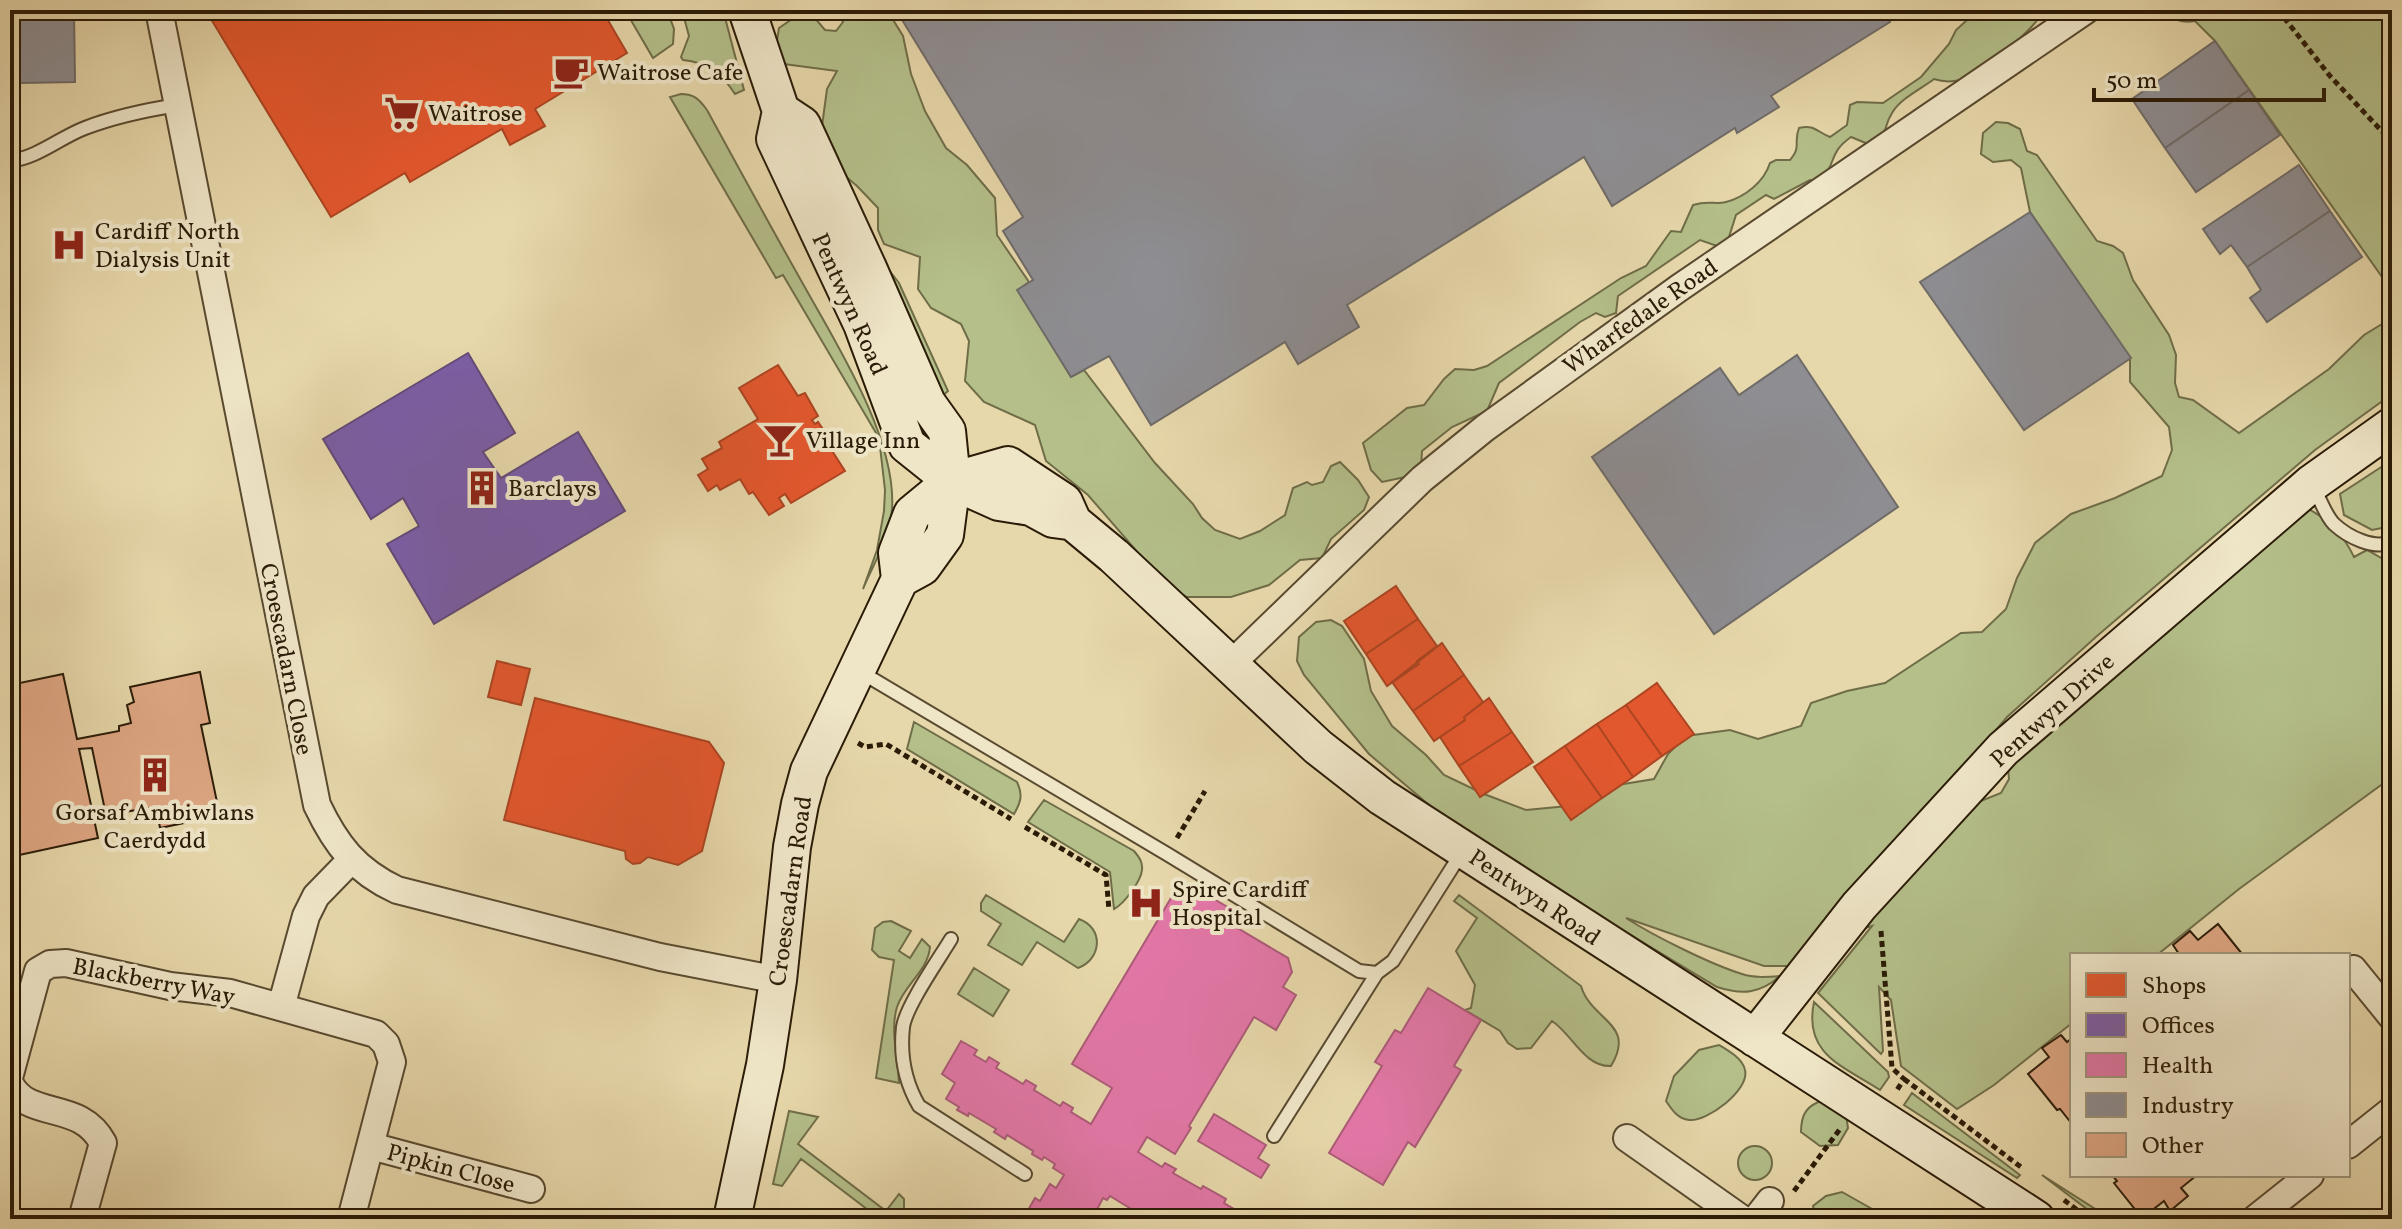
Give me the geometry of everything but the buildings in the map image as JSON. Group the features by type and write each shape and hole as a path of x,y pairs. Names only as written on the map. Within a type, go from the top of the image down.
{"street":[{"name":"Croescadarn Close","path":"159,10 317,805 331,835 373,879 397,890 660,957 778,980"},
{"name":"Pentwyn Road","path":"747,10 781,111 775,139 862,324 907,445 952,481 999,502 1031,507 1053,519 1073,522 1114,556 1318,747 1371,789 1755,1038 2046,1206"},
{"name":"Wharfedale Road","path":"1229,666 1422,479 1485,428 1679,288 2086,10"},
{"name":"Pentwyn Drive","path":"1755,1038 1859,906 2003,749 2312,483 2392,426"},
{"name":"Croescadarn Road","path":"732,1219 765,1065 778,980 792,847 809,771 900,579 897,553 912,514 952,481"},
{"path":"281,1007 306,916 316,896 352,859"},
{"name":"Blackberry Way","path":"10,1074 38,971 50,964 66,963 170,986 230,993 376,1034 386,1044 392,1062 351,1219"},
{"path":"2353,969 2392,1017"},
{"path":"10,1084 15,1094 31,1103 81,1118 95,1129 103,1143 82,1219"},
{"path":"2350,1143 2392,1110"},
{"path":"1627,1138 1742,1219"},
{"name":"Pipkin Close","path":"371,1146 531,1189"},
{"path":"2255,1219 2308,1177"}],"lane":[{"path":"10,161 27,159 83,129 131,113 178,105"},
{"path":"2312,483 2333,523 2358,540 2384,546 2392,542"},
{"path":"857,670 1359,971 1377,973"},
{"path":"1274,1136 1377,973 1393,961 1464,850"},
{"path":"951,939 903,1024 904,1068 910,1090 919,1106 1025,1174"}],"path":[{"path":"2278,10 2330,76 2392,142"},
{"path":"829,728 865,747 886,744 1011,819"},
{"path":"1173,844 1205,791"},
{"path":"1025,827 1106,875 1109,910"},
{"path":"1880,923 1892,1068 2023,1168"},
{"path":"1892,1098 1904,1079"},
{"path":"1763,1210 1787,1200 1843,1125"},
{"path":"2046,1206 2089,1219"}],"green space":[{"path":"625,10 667,10 674,29 673,44 653,58"},
{"path":"682,10 723,10 744,90 735,94 713,70 683,60 681,57 689,36"},
{"path":"790,10 808,10 825,30 836,31 843,22 837,10 887,10 903,36 911,74 925,111 946,148 967,165 995,198 997,235 1029,282 1018,290 1071,377 1084,370 1155,463 1215,530 1240,539 1260,531 1285,515 1293,488 1307,482 1312,485 1323,482 1331,466 1340,462 1358,480 1369,497 1364,510 1331,539 1322,558 1300,560 1269,585 1231,597 1187,597 1166,585 1088,495 1046,461 1035,425 984,402 965,381 969,341 961,324 931,308 918,289 920,257 884,244 878,230 878,208 826,160 820,141 827,89 837,71 784,64 775,53 779,28 792,19"},
{"path":"1978,10 2038,10 2038,19 2013,44 1969,76 1957,81 1934,79 1906,98 1892,113 1884,133 1873,146 1851,137 1839,148 1820,180 1810,180 1774,199 1766,195 1736,215 1723,248 1700,240 1618,296 1616,313 1605,317 1596,313 1580,322 1499,383 1487,411 1452,427 1422,451 1421,467 1410,476 1382,482 1371,470 1363,443 1407,408 1424,405 1455,369 1474,370 1487,366 1621,278 1646,266 1671,231 1681,232 1693,205 1733,200 1753,188 1770,163 1790,160 1797,148 1799,128 1812,128 1830,137 1847,125 1850,105 1857,102 1883,103 1921,77 1949,44 1956,30"},
{"path":"2166,10 2392,10 2392,291 2215,41 2195,21 2178,20"},
{"path":"681,94 696,98 707,110 844,357 873,419 884,450 891,481 892,509 885,540 863,589 877,550 884,511 885,490 879,438 783,275 776,278 670,97"},
{"path":"1996,122 2020,129 2027,151 2037,155 2097,241 2123,253 2133,280 2169,335 2176,355 2175,383 2179,397 2193,400 2239,433 2329,369 2364,335 2392,318 2392,394 2315,450 2007,717 1911,829 2001,793 2009,779 2007,757 2303,506 2333,527 2354,557 2367,550 2385,560 2392,560 2392,777 2239,889 2159,953 2070,953 2070,1025 1994,1085 1957,1109 1901,1066 1891,1000 1879,987 1881,1054 1818,993 1872,926 1857,930 1790,966 1764,966 1626,918 1682,949 1729,969 1751,976 1780,976 1758,990 1735,991 1717,987 1488,849 1435,810 1369,754 1304,675 1297,661 1299,637 1316,622 1331,620 1342,626 1364,659 1371,691 1392,726 1444,775 1526,810 1568,806 1599,788 1654,779 1668,754 1686,736 1730,730 1758,739 1801,726 1811,703 1885,683 1961,633 1982,632 2006,609 2035,543 2071,514 2162,476 2172,450 2169,427 2130,382 2130,358 2030,212 2021,168 2011,160 1993,162 1981,154 1983,133"},
{"path":"885,265 899,283 948,391 940,398"},
{"path":"2392,460 2392,526 2372,530 2344,515 2340,494"},
{"path":"914,722 1017,782 1020,798 1014,814 907,749"},
{"path":"1044,800 1138,855 1142,864 1139,880 1114,909 1110,872 1028,822"},
{"path":"986,895 1064,942 1079,919 1087,923 1096,936 1097,944 1092,958 1078,968 1037,942 1022,965 988,945 1001,924 981,911"},
{"path":"1459,895 1581,986 1586,998 1616,1031 1618,1052 1611,1066 1602,1065 1586,1056 1552,1021 1531,1048 1517,1049 1508,1043 1500,1031 1465,1010 1471,1008 1475,985 1456,951 1477,918 1454,901"},
{"path":"891,921 911,931 899,951 910,958 922,939 930,947 921,971 897,1007 894,1035 899,1083 876,1078 894,960 879,957 872,950 875,928"},
{"path":"974,968 1009,990 993,1016 958,994"},
{"path":"1814,1002 1888,1072 1889,1077 1880,1090 1840,1065 1820,1046 1812,1020"},
{"path":"1719,1045 1742,1062 1745,1078 1741,1087 1726,1103 1706,1116 1689,1120 1682,1118 1666,1101 1674,1076 1699,1050"},
{"path":"1912,1093 2020,1175 2017,1178 1904,1105"},
{"path":"1824,1100 1846,1115 1848,1128 1838,1145 1820,1146 1801,1132 1806,1111"},
{"path":"789,1111 818,1117 798,1144 886,1211 899,1194 904,1199 904,1208 899,1219 880,1219 801,1159 782,1186 773,1184"},
{"path":"1755,1146 1767,1151 1772,1163 1767,1175 1755,1180 1743,1175 1738,1163 1743,1151"},
{"path":"2042,1175 2111,1219 2100,1219"},
{"path":"1842,1192 1874,1210 1875,1219 1816,1219 1813,1206 1826,1196"}],"place":[{"name":"Waitrose Cafe","path":"571,72"},
{"name":"Waitrose","path":"402,113"},
{"name":"Cardiff North Dialysis Unit","path":"69,245"},
{"name":"Village Inn","path":"780,440"},
{"name":"Barclays","path":"482,488"},
{"name":"Gorsaf Ambiwlans Caerdydd","path":"155,775"},
{"name":"Spire Cardiff Hospital","path":"1146,903"}]}
